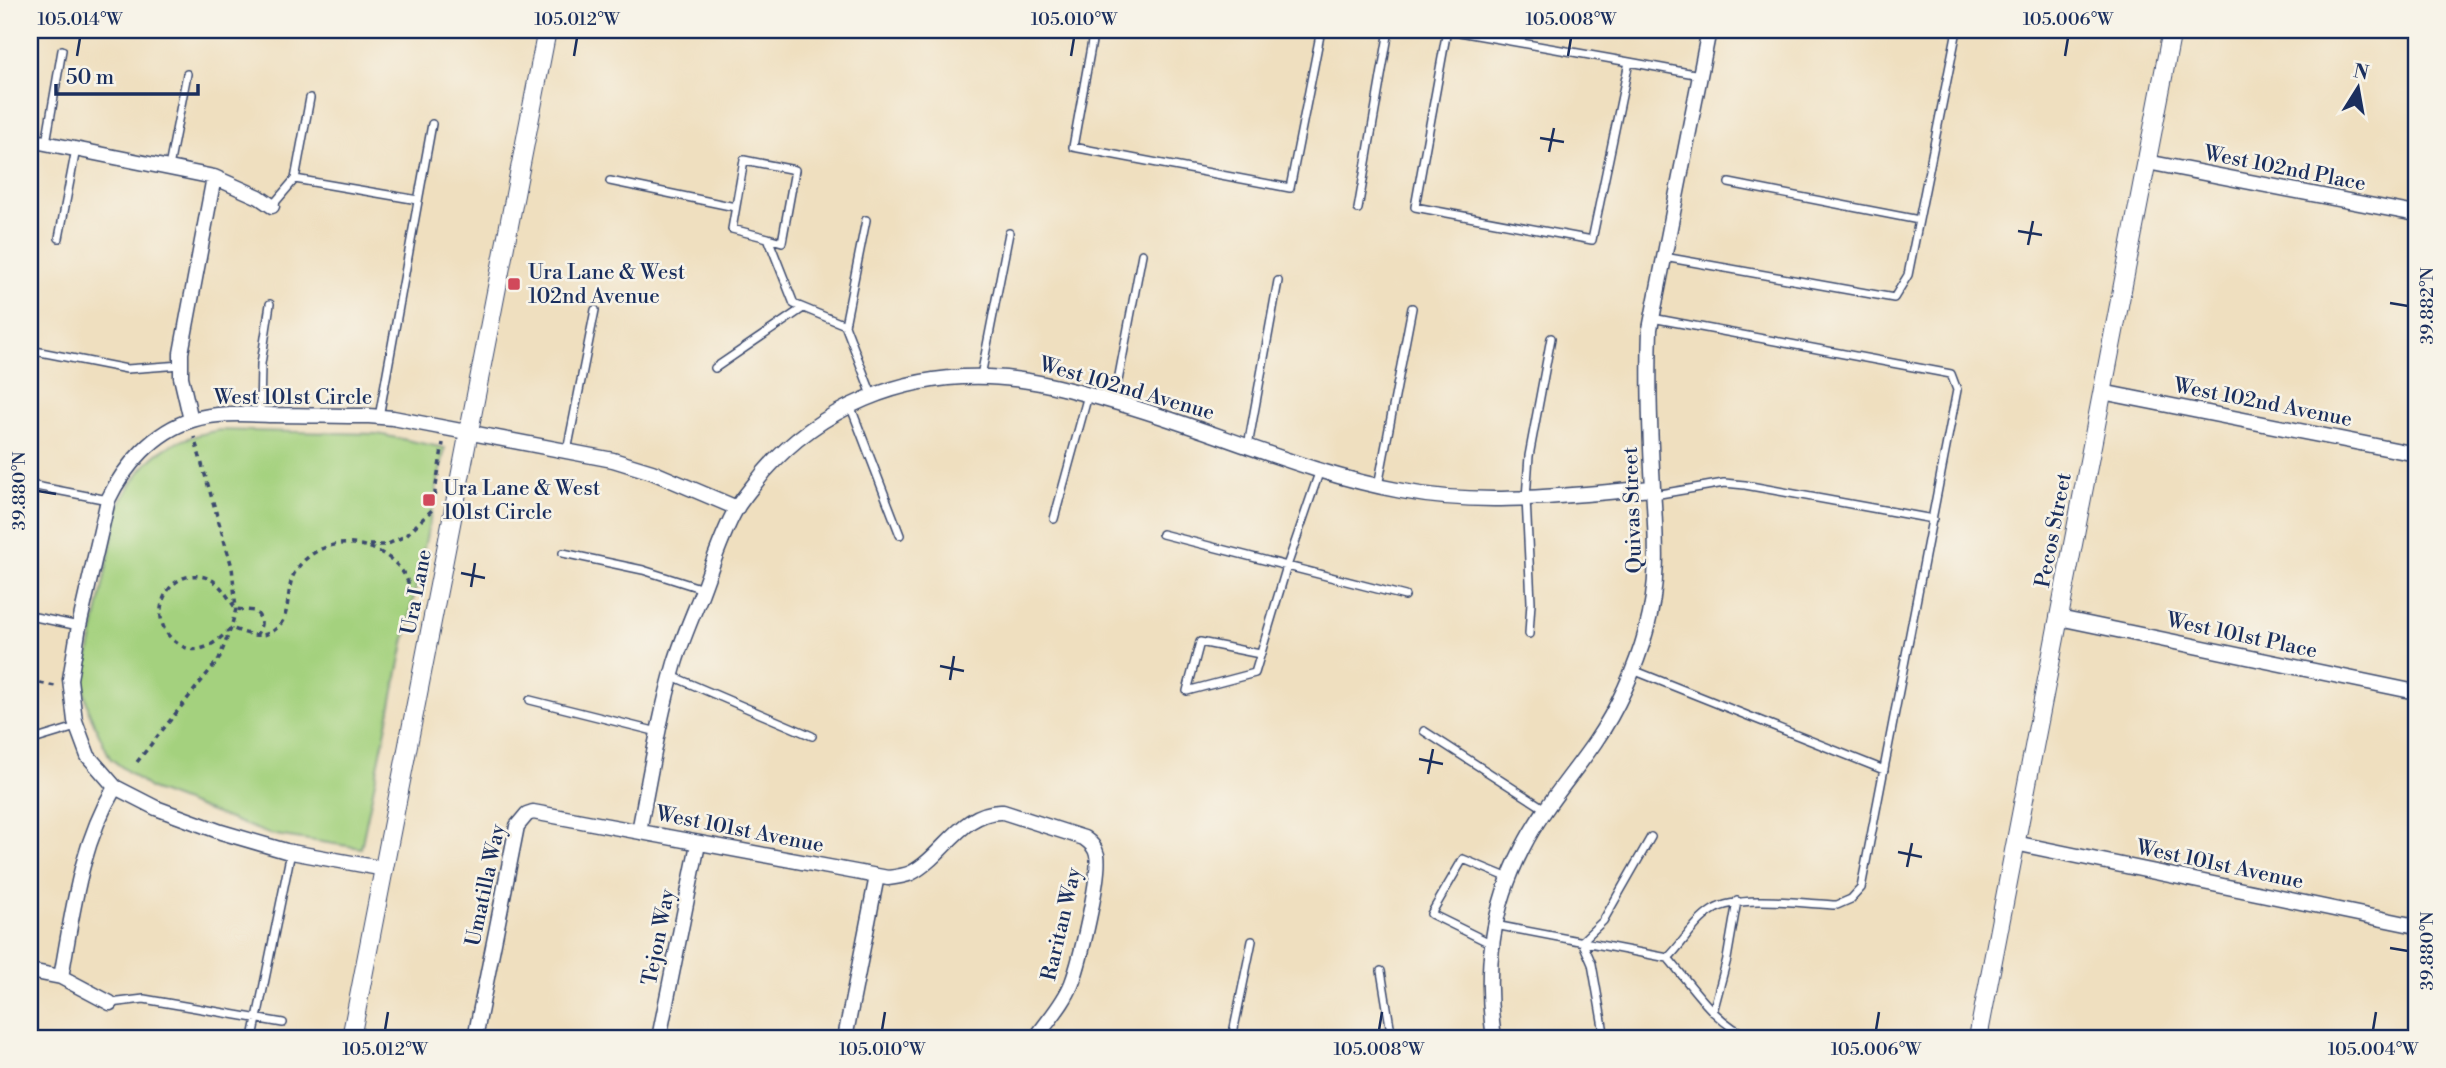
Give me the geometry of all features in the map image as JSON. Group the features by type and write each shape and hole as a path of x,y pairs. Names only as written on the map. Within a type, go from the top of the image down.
{"street":[{"name":"Ura Lane","path":"351,1038 471,433 547,30"},
{"name":"Quivas Street","path":"1494,1038 1489,980 1492,944 1495,925 1510,878 1522,848 1597,740 1632,670 1646,631 1653,597 1657,535 1648,373 1651,318 1709,30"},
{"name":"Pecos Street","path":"1978,1038 2172,30"},
{"path":"30,140 214,177 259,197 272,206"},
{"name":"West 102nd Place","path":"2147,162 2416,214"},
{"path":"192,427 184,396 181,365 187,317 214,177"},
{"name":"West 102nd Avenue","path":"737,508 784,450 822,420 850,404 907,384 941,378 981,377 1017,380 1114,402 1320,469 1405,492 1476,499 1653,492"},
{"name":"West 102nd Avenue","path":"2102,392 2416,454"},
{"name":"West 101st Circle","path":"385,869 290,852 156,808 115,787 88,756 76,727 71,688 79,626 108,500 124,471 154,442 219,415 379,417 471,433"},
{"path":"471,433 613,460 652,472 737,508"},
{"name":"West 101st Avenue","path":"737,508 719,545 671,676 639,831 888,878 908,874 924,864 967,824 994,811 1084,838 1092,843 1096,851"},
{"name":"West 101st Place","path":"2059,618 2416,692"},
{"path":"61,977 86,847 100,812 115,787"},
{"name":"Umatilla Way","path":"475,1038 520,821 533,813 639,831"},
{"name":"Tejon Way","path":"659,1038 698,844"},
{"name":"West 101st Avenue","path":"2015,844 2416,926"},
{"name":"Raritan Way","path":"1036,1038 1062,1004 1073,982 1097,877 1096,851"},
{"path":"845,1038 877,876"},
{"path":"30,971 61,977 110,1003"}],"lane":[{"path":"1094,30 1073,148 1290,188 1320,32 1297,30"},
{"path":"1358,209 1389,30"},
{"path":"1629,62 1592,240 1415,207 1448,30 1629,62 1700,75"},
{"path":"1663,257 1894,298 1908,275 1957,30"},
{"path":"46,143 62,50"},
{"path":"169,167 187,74"},
{"path":"272,206 295,179 310,98"},
{"path":"379,417 432,124"},
{"path":"59,238 76,149"},
{"path":"744,160 795,170 782,242 768,239 732,229 744,160"},
{"path":"295,179 418,200"},
{"path":"610,181 736,207"},
{"path":"1729,183 1919,220"},
{"path":"866,220 845,325 873,395"},
{"path":"981,377 1009,233"},
{"path":"768,239 794,304 845,325"},
{"path":"1114,402 1142,254"},
{"path":"1248,446 1278,281"},
{"path":"260,414 261,364 270,304"},
{"path":"1377,486 1412,307"},
{"path":"715,368 803,308"},
{"path":"567,451 595,310"},
{"path":"1651,318 1951,374 1957,390 1861,888 1851,899 1838,905 1737,901 1713,910 1668,958"},
{"path":"1528,634 1531,589 1526,498 1529,456 1550,338"},
{"path":"30,350 127,369 181,365"},
{"path":"1054,519 1088,395"},
{"path":"850,404 900,535"},
{"path":"1260,654 1200,642 1186,691 1255,673 1320,469"},
{"path":"1653,492 1724,483 1745,485 1933,519"},
{"path":"30,485 108,500"},
{"path":"1161,534 1405,596"},
{"path":"562,553 643,570 703,589"},
{"path":"30,616 79,626"},
{"path":"1632,670 1884,770"},
{"path":"671,676 813,736"},
{"path":"530,700 658,732"},
{"path":"30,741 76,727"},
{"path":"1424,731 1546,810"},
{"path":"1582,941 1603,921 1651,837"},
{"path":"253,1038 290,852"},
{"path":"1492,944 1431,914 1463,859 1510,878"},
{"path":"1713,1012 1727,959 1737,901"},
{"path":"1495,925 1668,958 1721,1021 1752,1038"},
{"path":"1232,1038 1252,941"},
{"path":"1582,941 1592,964 1605,1038"},
{"path":"1381,971 1392,1038"},
{"path":"110,1003 144,999 283,1023"}],"path":[{"path":"137,762 219,659 236,609 232,567 192,427"},
{"path":"231,628 256,636 269,634 280,626 295,573 306,559 324,548 341,542 386,545 405,536 432,510 446,428"},
{"path":"367,545 388,556 402,571 414,595"},
{"path":"231,628 215,644 198,650 182,647 167,635 160,619 162,600 169,588 184,577 199,576 213,581 236,609 255,611 261,618 262,625 256,636"},
{"path":"30,681 71,688"}],"green space":[{"path":"220,430 378,434 445,448 361,848 269,834 151,789 110,758 89,712 83,685 119,505 138,474 159,453 185,439"}],"place":[{"name":"Ura Lane & West 102nd Avenue","path":"514,284"},
{"name":"Ura Lane & West 101st Circle","path":"429,500"}]}
